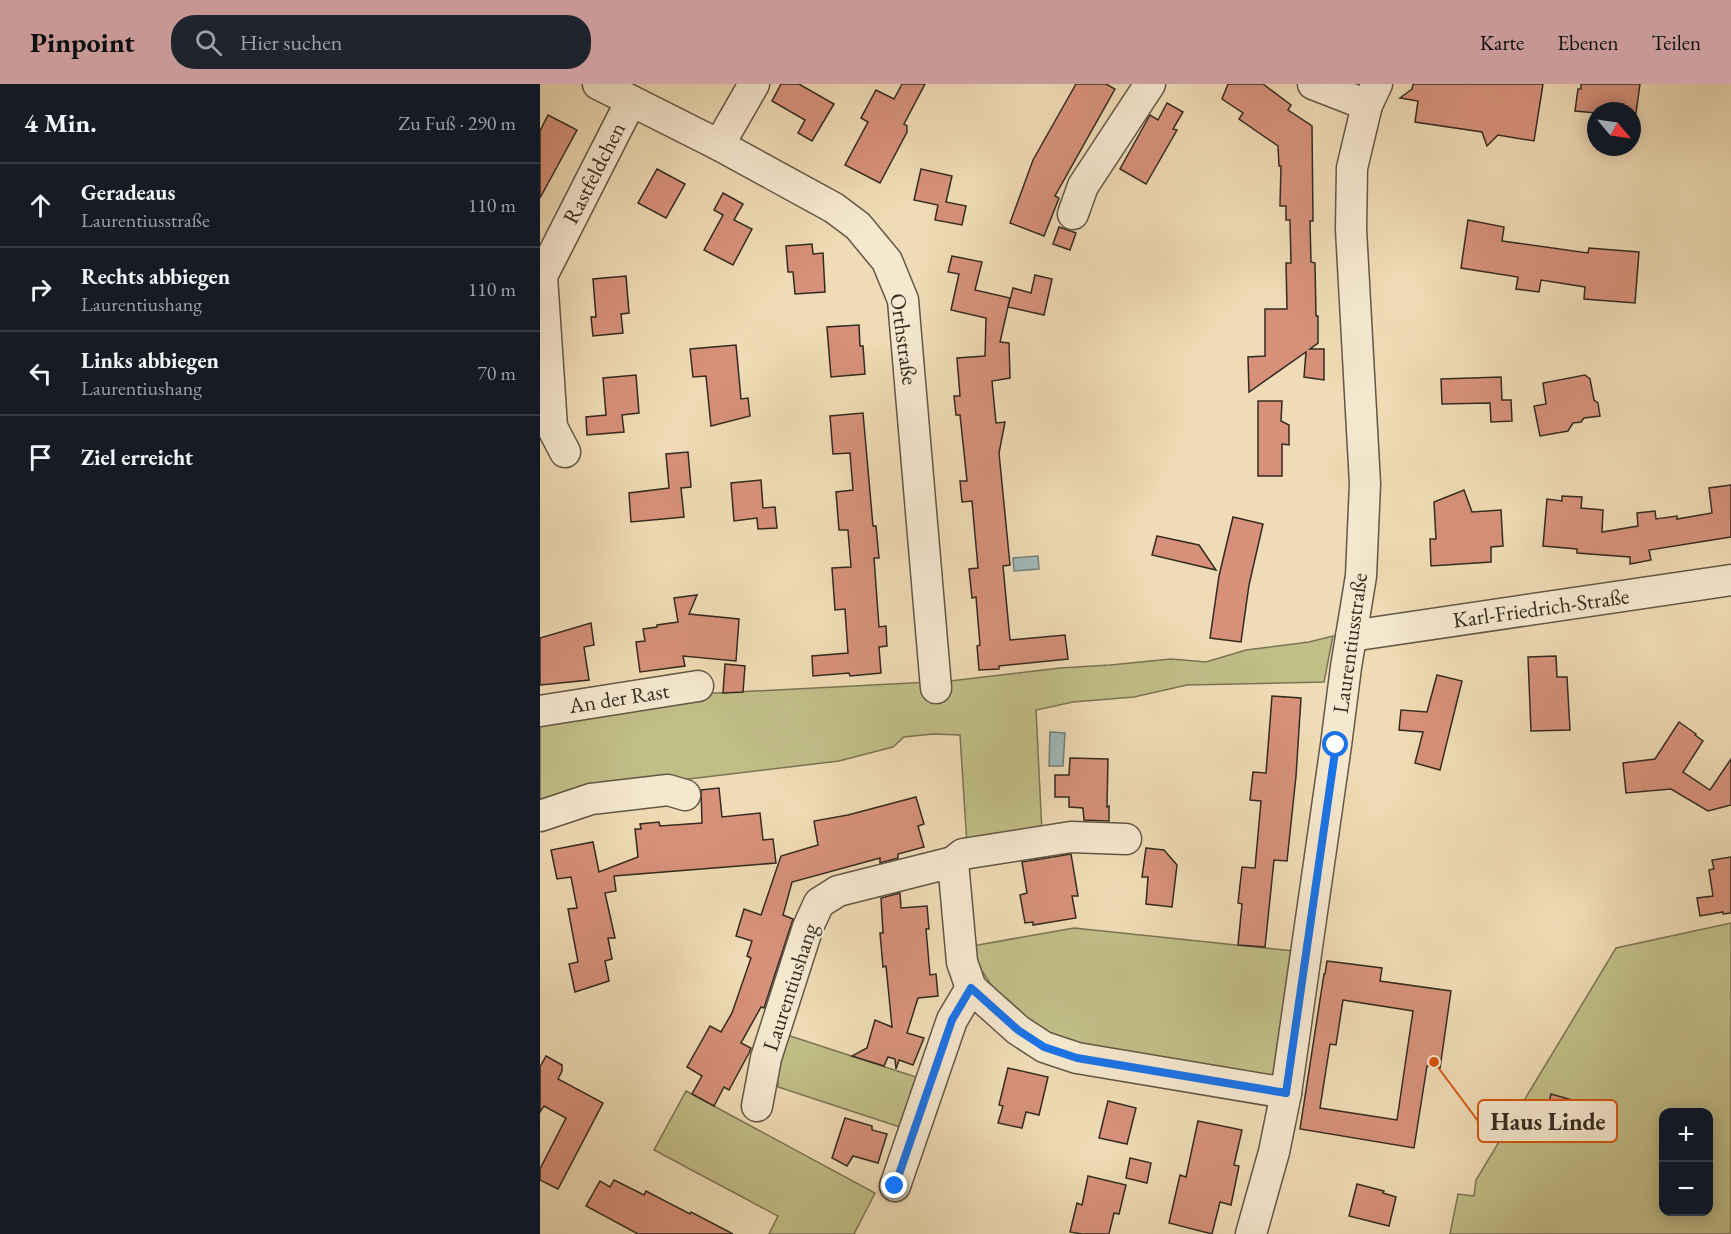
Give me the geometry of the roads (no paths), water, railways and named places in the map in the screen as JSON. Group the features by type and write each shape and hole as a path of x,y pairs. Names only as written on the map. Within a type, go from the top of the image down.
{"street":[{"name":"Orthstraße","path":"598,84 719,145 834,208 858,226 887,261 903,300 936,688"},
{"path":"719,145 754,84"},
{"path":"1073,214 1083,186 1150,84"},
{"path":"1313,84 1372,95"},
{"name":"Laurentiusstraße","path":"1251,1234 1274,1152 1286,1093 1361,576 1365,484 1351,229 1352,168 1372,95"},
{"name":"Rastfeldchen","path":"565,452 552,427 541,276 631,101"},
{"name":"Karl-Friedrich-Straße","path":"1351,636 1731,580"},
{"name":"An der Rast","path":"540,711 698,686"},
{"path":"540,816 591,799 668,790 685,795"},
{"name":"Laurentiushang","path":"757,1106 766,1058 808,927 819,903 838,891 954,862 963,854 1071,837 1126,839"},
{"path":"954,862 962,962 971,988 1018,1030 1044,1047 1077,1058 1286,1093"},
{"path":"895,1186 952,1020 971,988"}],"water":[{"path":"1038,556 1039,569 1014,571 1013,558"},
{"path":"1050,732 1065,733 1063,766 1049,766"}],"place":[{"name":"Haus Linde","path":"1434,1062"}]}
